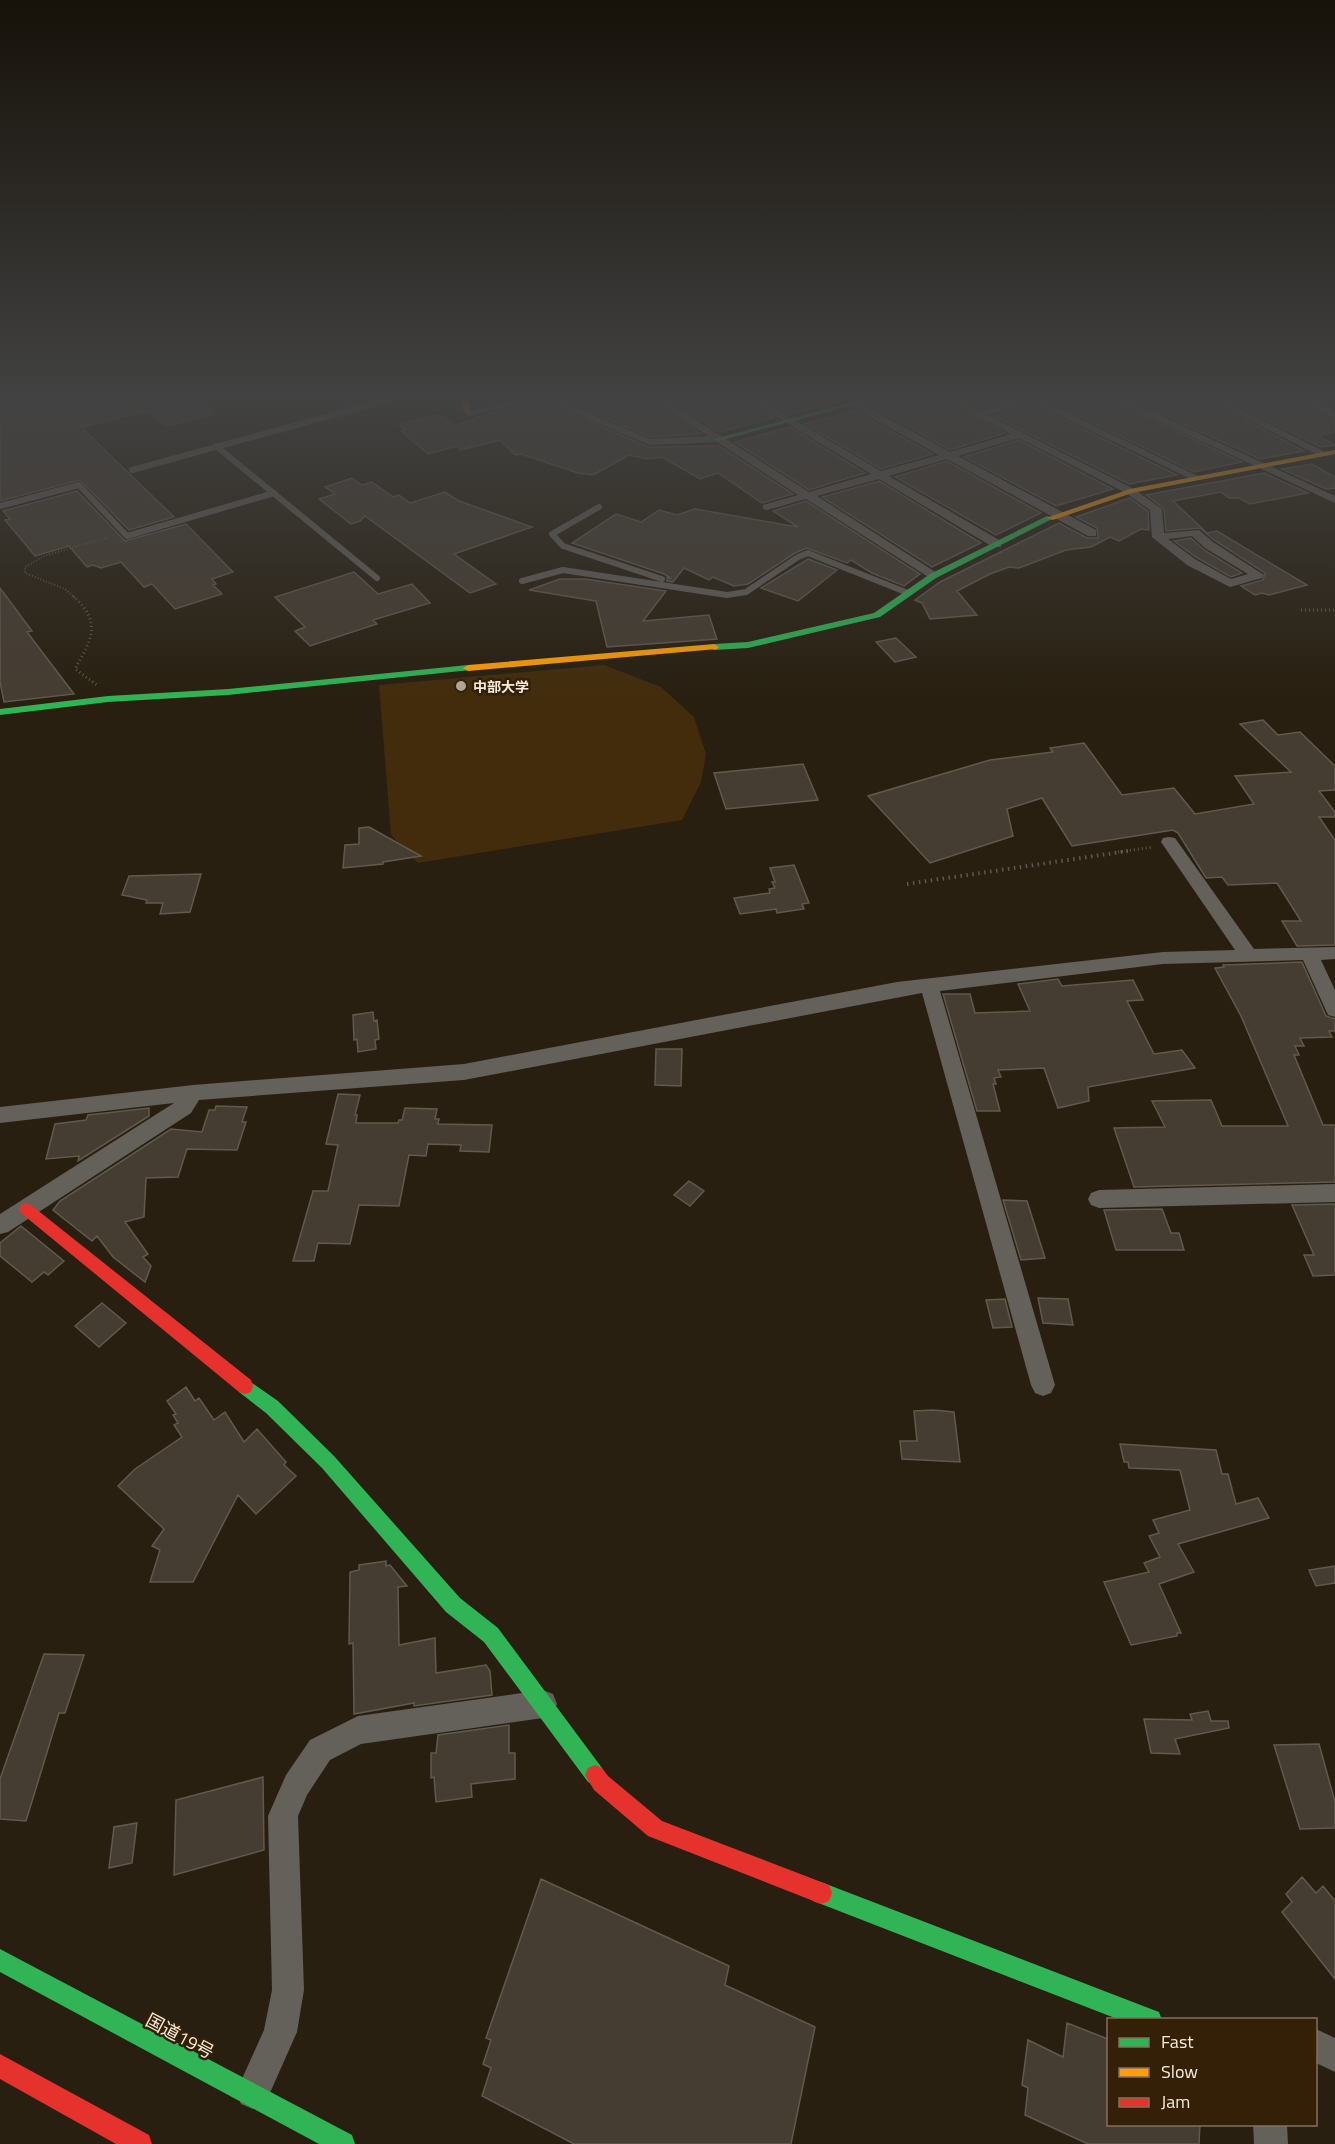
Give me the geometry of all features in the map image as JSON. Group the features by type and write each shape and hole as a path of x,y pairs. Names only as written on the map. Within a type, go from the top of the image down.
{"main road":[{"path":"0,712 108,699 228,692 583,657 748,645 877,615 933,576 1058,514 1105,499"},
{"path":"26,1209 272,1407 328,1462 453,1605 491,1635 601,1783 655,1828 1148,2018"},
{"name":"国道19号","path":"0,1960 343,2144"},
{"path":"0,2066 140,2144"}],"street":[{"path":"766,507 796,499"},
{"path":"812,499 933,576"},
{"path":"921,499 997,544"},
{"path":"1030,499 1092,533"},
{"path":"1141,499 1155,509 1158,537 1191,562 1230,583 1258,575 1209,545 1195,532 1158,537"},
{"path":"1169,843 1250,956"},
{"path":"0,1115 193,1093 464,1072 885,992 929,986 1163,958 1335,953"},
{"path":"1309,954 1335,1010"},
{"path":"929,986 1043,1385"},
{"path":"0,1225 184,1107 193,1093"},
{"path":"1099,1199 1335,1193"},
{"path":"252,2095 280,2032 288,1990 283,1816 296,1785 320,1750 358,1730 543,1704"},
{"path":"1317,2046 1335,2055"},
{"path":"1270,2126 1271,2144"}],"lane":[{"path":"0,506 26,499"},
{"path":"92,499 127,536 253,499"},
{"path":"281,499 377,578"},
{"path":"599,507 552,534 563,546 662,579 658,583"},
{"path":"522,580 563,570 727,595 746,592 798,557 808,554 908,593"}],"path":[{"path":"108,699 101,687 75,669 92,639 89,616 83,605 65,589 25,573 25,567 44,556 124,532"},
{"path":"1301,610 1335,610"},
{"path":"907,884 1169,843"}],"shaded area":[{"path":"604,665 661,687 694,717 706,754 701,782 682,820 418,863 391,835 379,685"}],"building":[{"path":"47,499 85,499 125,541 186,524 233,572 212,579 216,584 213,585 222,594 175,609 152,584 144,587 121,562 101,568 93,565 87,567 69,546 35,556 5,520 10,519 3,511"},
{"path":"99,499 155,499 174,517 129,530"},
{"path":"319,499 405,499 410,503 423,499 456,499 532,527 454,554 496,584 470,593 365,516 360,521 351,524"},
{"path":"756,499 776,499 762,503"},
{"path":"825,499 909,499 981,543 932,567"},
{"path":"933,499 1016,499 1041,513 996,535"},
{"path":"1043,499 1079,499 1056,506"},
{"path":"1131,499 1148,511 1149,530 1141,529 1119,541 1110,537 1091,547 1066,550 1019,568 1009,567 957,591 977,615 930,619 922,603 915,600 940,582 1059,523 1087,538 1098,538 1097,528 1076,517"},
{"path":"1151,499 1183,499 1173,501 1207,533 1217,531 1307,585 1269,595 1262,593 1255,595 1241,586 1263,580 1265,573 1214,540 1200,528 1166,531 1164,509"},
{"path":"1241,499 1276,499 1250,504"},
{"path":"806,501 920,574 904,586 872,573 851,560 847,563 807,548 795,553 748,584 734,586 713,577 709,580 684,568 673,582 667,581 667,578 670,578 664,574 572,543 616,514 641,522 659,510 677,515 695,509 798,527 773,511"},
{"path":"1191,538 1204,550 1242,573 1231,577 1174,541"},
{"path":"808,559 837,570 798,601 761,588"},
{"path":"354,572 378,594 412,584 430,603 373,620 377,624 310,646 295,631 305,627 275,597"},
{"path":"560,579 585,579 666,591 643,621 709,615 717,639 607,647 596,601 529,590"},
{"path":"0,588 32,631 27,632 74,694 4,702 0,682"},
{"path":"896,638 916,657 895,662 876,642"},
{"path":"1263,720 1278,735 1300,732 1335,766 1335,790 1319,791 1335,812 1335,817 1319,817 1335,840 1335,945 1297,946 1282,921 1301,921 1277,883 1228,885 1222,877 1206,878 1178,833 1173,830 1072,846 1042,798 1007,809 1013,836 930,863 868,796 990,760 1053,752 1050,748 1084,743 1122,795 1174,788 1195,814 1254,804 1235,776 1291,772 1240,724"},
{"path":"803,764 818,800 726,809 714,773"},
{"path":"369,827 421,856 383,862 383,864 343,868 345,845 359,844 359,828"},
{"path":"794,865 809,903 802,904 804,909 777,913 776,909 740,914 734,898 770,893 769,889 775,888 772,882 775,882 770,868"},
{"path":"201,874 190,912 160,914 163,903 146,903 147,900 122,895 129,876"},
{"path":"1302,962 1326,1016 1335,1019 1335,1031 1329,1031 1332,1037 1300,1038 1304,1046 1295,1046 1299,1055 1294,1055 1323,1125 1335,1125 1335,1182 1134,1187 1114,1128 1165,1127 1152,1101 1211,1100 1222,1126 1288,1126 1241,1016 1215,968 1224,967 1223,965"},
{"path":"1058,979 1062,986 1133,980 1143,1000 1127,1001 1154,1054 1182,1050 1195,1068 1088,1087 1089,1101 1058,1108 1044,1068 998,1070 1001,1077 994,1078 996,1084 993,1084 1000,1111 977,1111 943,994 970,994 975,1013 1030,1011 1018,984"},
{"path":"373,1012 374,1021 377,1020 379,1039 375,1040 376,1049 358,1052 357,1039 354,1040 353,1015"},
{"path":"656,1049 682,1049 681,1086 655,1085"},
{"path":"338,1094 360,1095 355,1115 357,1115 356,1123 398,1123 402,1120 405,1108 437,1109 435,1119 439,1119 438,1124 492,1125 489,1152 460,1151 461,1145 428,1144 426,1156 409,1155 399,1206 359,1205 350,1244 318,1243 314,1261 293,1261 313,1191 328,1191 338,1145 326,1144"},
{"path":"216,1106 247,1107 242,1122 246,1122 237,1150 187,1149 178,1177 146,1178 144,1217 125,1222 148,1254 143,1257 151,1266 145,1282 113,1257 97,1236 92,1241 53,1210 60,1201 171,1129 202,1132 209,1110 215,1110"},
{"path":"149,1108 149,1116 78,1161 79,1156 46,1159 55,1124 86,1120 88,1115"},
{"path":"689,1181 704,1191 690,1206 674,1195"},
{"path":"1003,1200 1027,1201 1045,1258 1021,1260"},
{"path":"1335,1204 1335,1275 1313,1276 1304,1255 1314,1255 1292,1205"},
{"path":"1162,1209 1171,1233 1179,1233 1184,1250 1116,1250 1104,1210"},
{"path":"21,1226 64,1261 48,1275 44,1272 32,1282 0,1256 0,1243"},
{"path":"1038,1298 1068,1299 1073,1325 1043,1323"},
{"path":"1005,1299 1012,1327 993,1328 986,1300"},
{"path":"102,1303 126,1323 99,1347 75,1326"},
{"path":"186,1387 195,1401 199,1398 214,1420 225,1412 244,1442 257,1429 286,1462 284,1465 296,1476 256,1514 238,1495 193,1582 150,1582 160,1550 152,1546 164,1529 118,1486 135,1469 182,1437 174,1425 178,1423 173,1415 176,1414 167,1401"},
{"path":"914,1411 954,1412 960,1462 902,1459 900,1441 917,1441"},
{"path":"1120,1444 1216,1450 1222,1474 1228,1474 1236,1504 1258,1498 1269,1518 1178,1544 1194,1572 1159,1584 1181,1633 1177,1633 1177,1636 1131,1645 1104,1582 1149,1572 1144,1563 1160,1557 1149,1536 1159,1533 1153,1520 1190,1510 1180,1470 1129,1468 1128,1462 1124,1462"},
{"path":"386,1561 386,1566 390,1565 407,1586 398,1587 399,1645 435,1638 436,1673 486,1665 490,1671 492,1695 414,1706 414,1703 354,1714 353,1643 349,1644 350,1572 359,1570 359,1565"},
{"path":"1335,1566 1335,1583 1316,1586 1309,1570"},
{"path":"44,1654 84,1655 65,1713 59,1713 26,1821 0,1819 0,1779"},
{"path":"1208,1711 1211,1721 1228,1721 1229,1728 1175,1739 1180,1754 1151,1753 1144,1719 1192,1720 1190,1714"},
{"path":"509,1725 509,1753 515,1753 515,1779 471,1784 472,1797 436,1802 434,1777 431,1778 431,1753 436,1753 438,1735"},
{"path":"1319,1744 1335,1802 1335,1828 1300,1829 1274,1745"},
{"path":"263,1777 264,1850 174,1875 176,1800"},
{"path":"137,1823 132,1863 109,1868 114,1827"},
{"path":"1302,1877 1316,1893 1323,1886 1335,1901 1335,1979 1282,1912 1292,1902 1286,1894"},
{"path":"541,1879 729,1966 725,1985 815,2027 791,2144 574,2144 482,2096 491,2068 483,2064 491,2040 486,2038"},
{"path":"1067,2023 1107,2039 1107,2126 1200,2126 1199,2144 1088,2144 1025,2115 1028,2088 1022,2085 1028,2040 1063,2057"}],"traffic: fast":[{"path":"714,647 748,645 877,615 933,576 1050,518"},
{"path":"0,712 108,699 228,692 468,668"},
{"path":"245,1386 272,1407 328,1462 453,1605 491,1635 595,1775"},
{"path":"821,1893 1146,2018"},
{"path":"0,1960 343,2144"}],"traffic: slow":[{"path":"1050,518 1106,499"},
{"path":"468,668 714,647"}],"traffic: jam":[{"path":"26,1209 245,1386"},
{"path":"595,1775 601,1783 655,1829 821,1893"},
{"path":"0,2066 140,2144"}],"place":[{"name":"中部大学","path":"461,686"}]}
